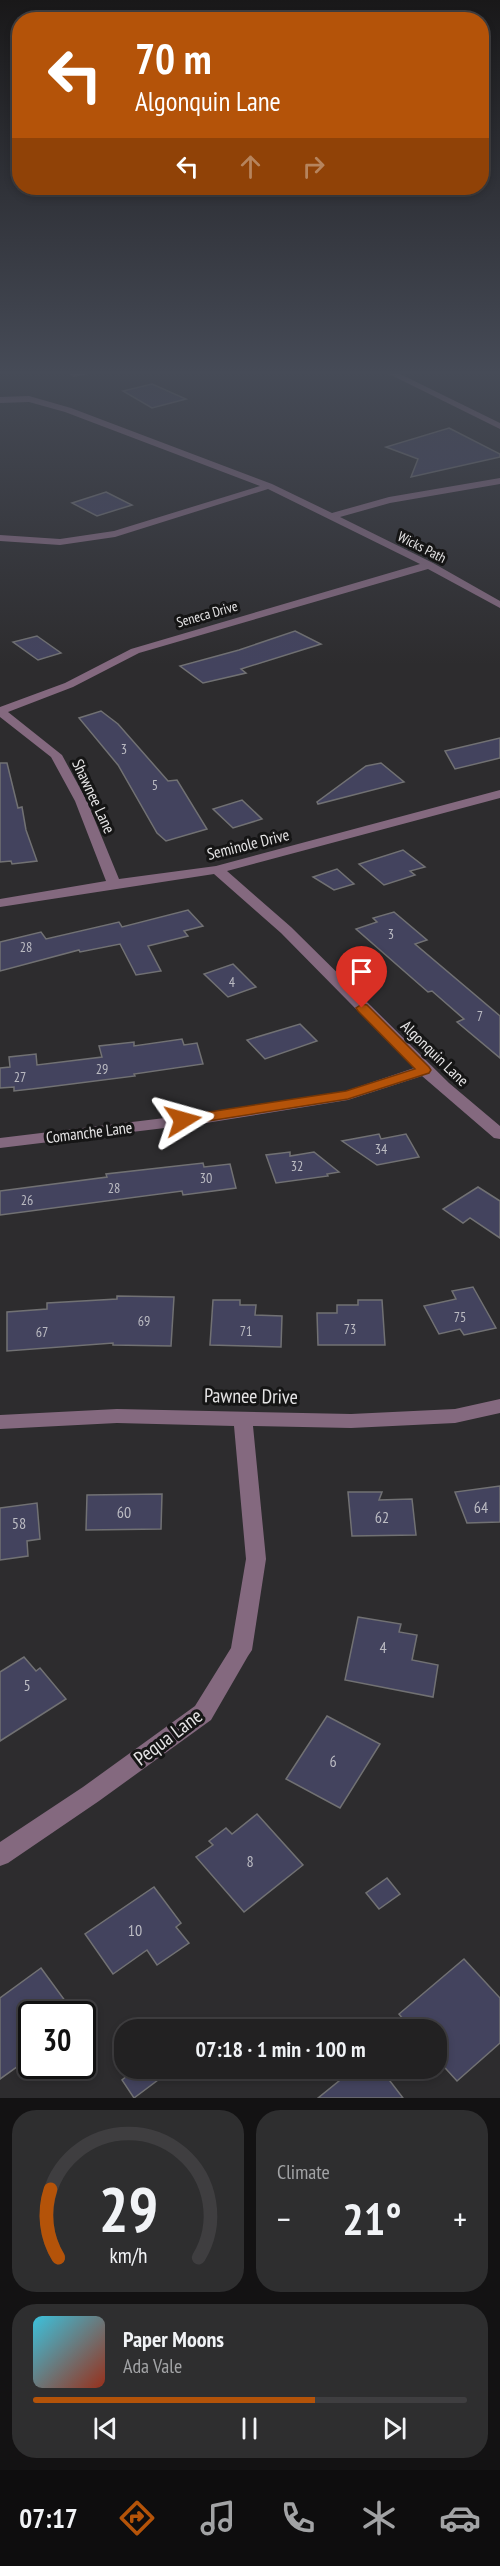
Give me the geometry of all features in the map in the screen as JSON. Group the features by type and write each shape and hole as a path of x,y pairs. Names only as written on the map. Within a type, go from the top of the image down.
{"street":[{"name":"Wicks Path","path":"224,469 269,486 333,516 429,565 500,605"},
{"path":"333,516 389,500 500,481"},
{"path":"0,538 60,542 115,534 269,486"},
{"name":"Seneca Drive","path":"0,711 69,685 135,651 429,565"},
{"name":"Shawnee Lane","path":"0,711 56,755 81,801 114,884"},
{"name":"Seminole Drive","path":"0,903 217,870 498,797"},
{"name":"Algonquin Lane","path":"217,870 285,930 424,1070 500,1134"},
{"name":"Comanche Lane","path":"0,1143 206,1118 348,1095 424,1070"},
{"name":"Pawnee Drive","path":"0,1422 117,1416 351,1421 455,1416 500,1406"},
{"name":"Pequa Lane","path":"0,1855 91,1794 204,1713 241,1650 256,1559 243,1419"}],"building":[{"path":"414,469 447,469 411,477"},
{"path":"106,492 132,505 97,516 72,503"},
{"path":"295,631 321,644 241,669 246,673 203,683 180,666 239,650"},
{"path":"37,636 61,653 38,660 13,642"},
{"path":"101,711 118,724 168,781 177,780 207,829 166,841 157,833 118,765 79,718"},
{"path":"500,738 500,758 455,769 445,751"},
{"path":"0,763 7,763 18,808 22,807 26,830 37,861 12,864 11,861 0,862"},
{"path":"381,763 404,782 318,804 317,802 366,766"},
{"path":"242,800 262,819 233,828 213,809"},
{"path":"403,850 425,867 410,871 415,875 384,885 359,864"},
{"path":"337,869 354,884 334,890 313,877"},
{"path":"188,910 203,926 184,931 188,936 148,946 161,971 136,975 120,944 80,952 79,950 0,971 0,942 41,932 46,939 119,922 122,927"},
{"path":"394,912 427,940 415,944 500,1016 500,1058 457,1022 464,1019 432,991 428,992 356,929 377,922 373,918"},
{"path":"233,964 256,987 228,997 204,974"},
{"path":"300,1024 317,1041 265,1059 247,1040"},
{"path":"182,1039 184,1045 197,1043 203,1064 134,1074 135,1076 40,1088 14,1091 14,1087 0,1088 0,1068 10,1067 9,1057 36,1054 37,1065 102,1057 99,1046 134,1042 134,1046"},
{"path":"379,1134 381,1139 406,1134 419,1157 377,1165 342,1141"},
{"path":"290,1152 290,1156 314,1152 339,1172 327,1174 328,1176 276,1183 266,1155"},
{"path":"203,1163 204,1167 230,1164 236,1188 183,1195 182,1191 0,1215 0,1191 107,1177 106,1174"},
{"path":"478,1187 500,1201 500,1238 470,1218 463,1223 443,1209"},
{"path":"473,1287 496,1328 464,1335 460,1329 439,1334 424,1306 456,1299 452,1291"},
{"path":"117,1296 174,1297 171,1346 113,1345 113,1343 7,1351 7,1312 47,1309 47,1303 117,1299"},
{"path":"213,1300 240,1300 240,1305 256,1305 255,1315 282,1316 281,1347 210,1345"},
{"path":"358,1300 382,1300 385,1345 318,1345 317,1313 337,1313 337,1305 358,1305"},
{"path":"500,1486 500,1522 467,1523 455,1492"},
{"path":"348,1492 382,1492 379,1500 412,1499 416,1535 352,1536"},
{"path":"162,1494 161,1529 86,1530 87,1495"},
{"path":"37,1503 40,1539 27,1541 28,1556 0,1560 0,1508"},
{"path":"358,1617 401,1624 399,1632 417,1635 412,1660 438,1665 433,1697 345,1680"},
{"path":"24,1657 36,1671 40,1668 66,1699 0,1741 0,1672"},
{"path":"327,1716 380,1744 340,1808 286,1779"},
{"path":"257,1814 303,1865 244,1912 196,1857 213,1845 209,1841 226,1828 232,1834"},
{"path":"387,1878 400,1894 379,1909 366,1893"},
{"path":"154,1887 181,1923 176,1927 189,1943 157,1965 147,1950 113,1974 85,1934"},
{"path":"464,1959 500,1998 500,2043 457,2081 447,2070 447,2019 403,2019 399,2014"},
{"path":"41,1968 65,2001 18,2001 18,2066 0,2079 0,1998"},
{"path":"123,2079 159,2079 134,2098"},
{"path":"341,2079 388,2079 403,2098 318,2098"}],"route":[{"path":"183,1120 348,1095 424,1070 362,1008"}]}
